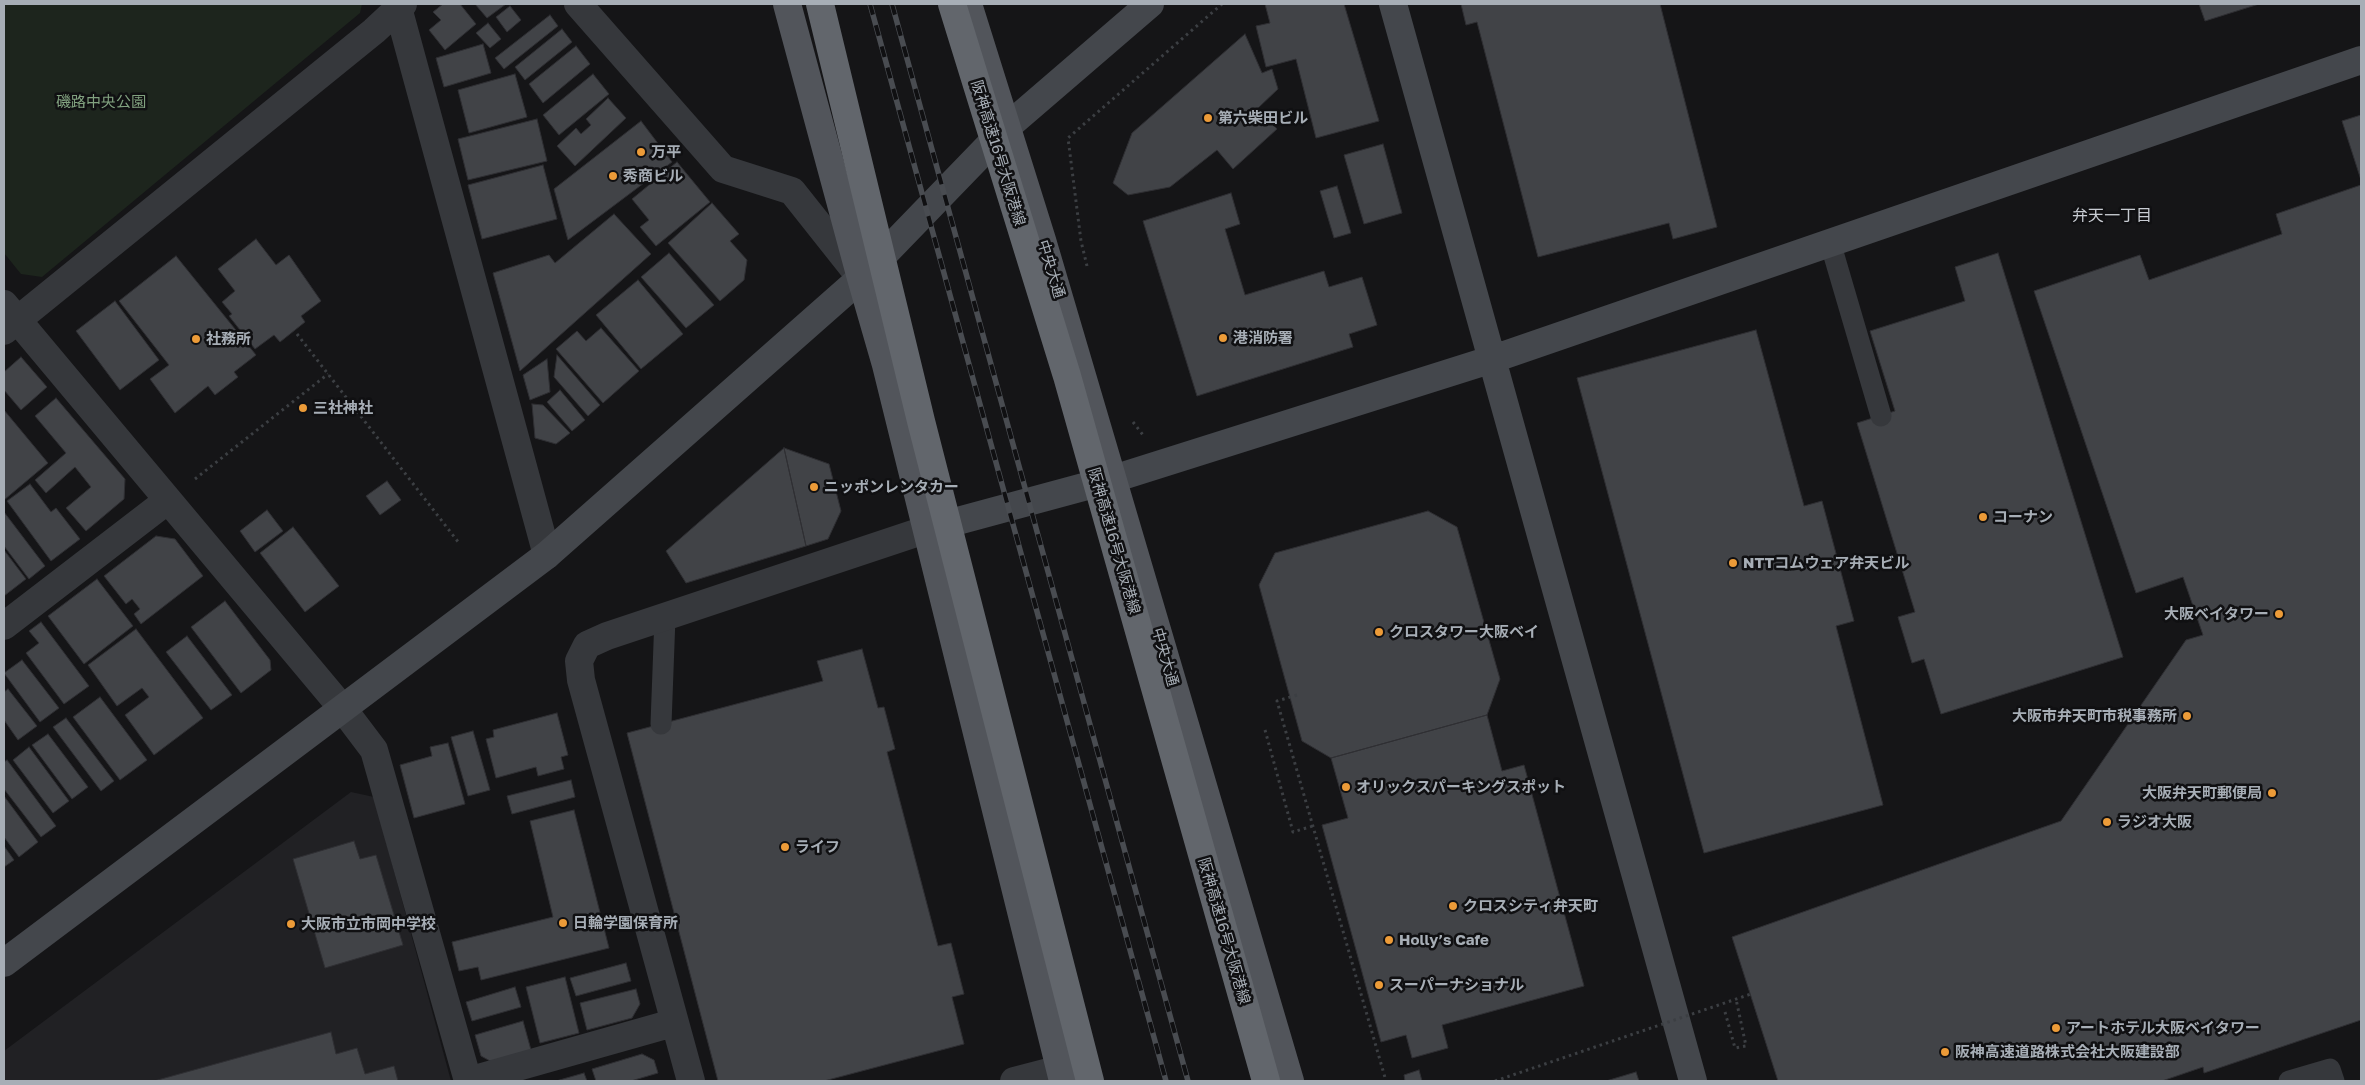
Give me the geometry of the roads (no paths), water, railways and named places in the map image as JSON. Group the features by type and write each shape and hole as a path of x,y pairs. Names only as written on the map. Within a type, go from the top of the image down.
{"highway":[{"path":"820,4 923,430 1090,1081"},
{"name":"阪神高速16号大阪港線","path":"952,4 1067,376 1266,1081"}],"main road":[{"path":"787,4 886,365 1062,1075"},
{"name":"中央大通","path":"968,4 1113,479 1290,1081"}],"street":[{"path":"578,4 723,169 792,191 861,278"},
{"path":"4,963 547,555 861,278 1007,127 1150,4"},
{"path":"1393,4 1693,1081"},
{"path":"547,555 399,5 366,38 8,318 168,500 343,709 374,750 468,1081 673,1022"},
{"path":"691,1081 673,1022 581,680 579,661 586,645 665,616 928,529 1113,479 1493,358 2361,60"},
{"path":"4,626 168,500"},
{"path":"1014,1081 1062,1075"}],"lane":[{"path":"1830,242 1881,416"},
{"path":"661,724 665,616"},
{"path":"2289,1081 2330,1068 2334,1081"}],"railway":[{"path":"870,4 1166,1081"},
{"path":"892,4 1188,1081"}],"place":[{"name":"第六柴田ビル","path":"1208,118"},
{"name":"万平","path":"641,152"},
{"name":"秀商ビル","path":"613,176"},
{"name":"港消防署","path":"1223,338"},
{"name":"社務所","path":"196,339"},
{"name":"三社神社","path":"303,408"},
{"name":"ニッポンレンタカー","path":"814,487"},
{"name":"コーナン","path":"1983,517"},
{"name":"NTTコムウェア弁天ビル","path":"1733,563"},
{"name":"大阪ベイタワー","path":"2279,614"},
{"name":"クロスタワー大阪ベイ","path":"1379,632"},
{"name":"大阪市弁天町市税事務所","path":"2187,716"},
{"name":"オリックスパーキングスポット","path":"1346,787"},
{"name":"大阪弁天町郵便局","path":"2272,793"},
{"name":"ラジオ大阪","path":"2107,822"},
{"name":"ライフ","path":"785,847"},
{"name":"クロスシティ弁天町","path":"1453,906"},
{"name":"日輪学園保育所","path":"563,923"},
{"name":"大阪市立市岡中学校","path":"291,924"},
{"name":"Holly’s Cafe","path":"1389,940"},
{"name":"スーパーナショナル","path":"1379,985"},
{"name":"アートホテル大阪ベイタワー","path":"2056,1028"},
{"name":"阪神高速道路株式会社大阪建設部","path":"1945,1052"}],"district":[{"name":"弁天一丁目","path":"2112,216"}],"park label":[{"name":"磯路中央公園","path":"101,102"}]}
